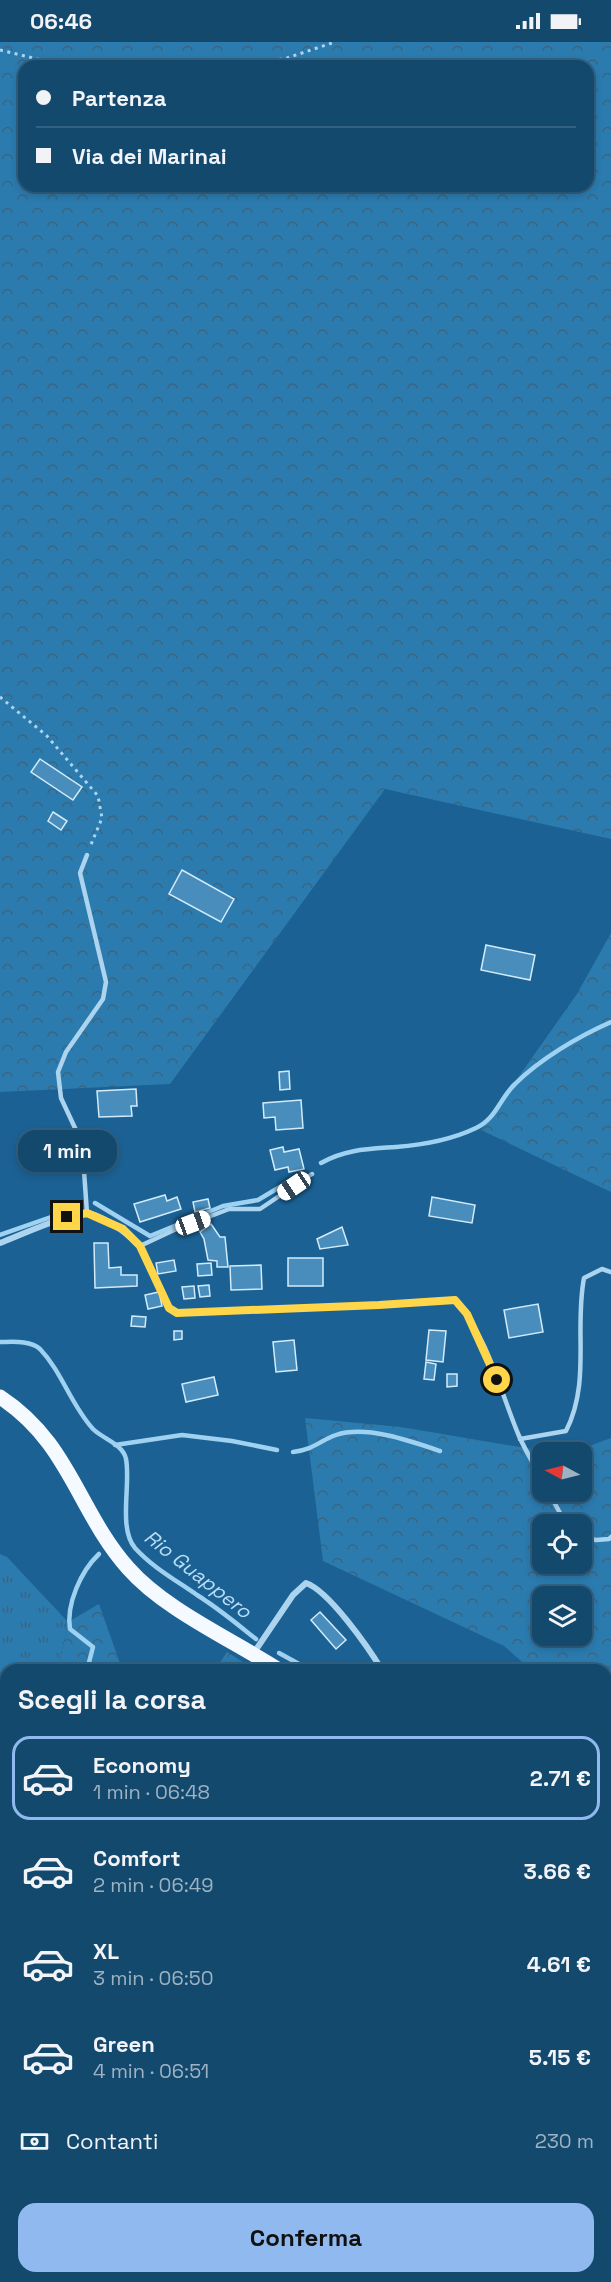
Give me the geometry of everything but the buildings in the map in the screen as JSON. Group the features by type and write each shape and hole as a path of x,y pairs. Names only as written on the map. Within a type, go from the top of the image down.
{"main road":[{"path":"0,1397 25,1415 53,1446 108,1541 136,1576 170,1604 269,1664"}],"street":[{"path":"0,1243 67,1217 87,1213 123,1229 140,1246"},
{"path":"253,1654 293,1595 306,1583 316,1587 332,1603 378,1664"}],"lane":[{"path":"87,855 80,873 106,982 103,999 66,1052 58,1072 61,1098 82,1143 87,1213"},
{"path":"312,1174 260,1209 229,1209 140,1246 169,1308 177,1313 324,1308 455,1300 467,1314 489,1361 520,1439 532,1461"},
{"path":"520,1439 566,1431 576,1412 581,1366 581,1294 584,1278 602,1269 611,1272"},
{"path":"592,1539 611,1537"}],"path":[{"path":"276,60 335,42"},
{"path":"0,50 41,60"},
{"path":"0,697 47,736 98,796 102,818 87,855"}],"green space":[{"path":"0,42 611,42 611,839 385,789 170,1084 0,1092"},
{"path":"611,933 611,1192 481,1130 577,994"},
{"path":"305,1418 401,1427 532,1449 532,1502 592,1502 592,1445 611,1438 611,1664 524,1664 504,1646 323,1561"},
{"path":"0,1554 7,1557 68,1622 59,1664 0,1664"},
{"path":"99,1604 120,1664 59,1664 68,1622"},
{"path":"227,1652 246,1664 219,1664"}],"waterway":[{"path":"321,1163 349,1152 427,1143 476,1128 493,1114 510,1090 536,1066 573,1041 611,1022"},
{"path":"95,1203 150,1236 223,1206 258,1200 300,1175"},
{"path":"0,1235 74,1209"},
{"name":"Rio Guappero","path":"0,1342 26,1343 40,1349 48,1358 85,1420 97,1433 121,1449 126,1459 127,1469 127,1529 135,1548 157,1568 212,1605 256,1639"},
{"path":"293,1452 348,1432 388,1435 440,1451"},
{"path":"115,1445 182,1435 232,1441 277,1450"},
{"path":"89,1664 93,1647 70,1629 69,1619 76,1588 86,1569 99,1554"},
{"name":"Rio Guappero","path":"279,1653 299,1664"}],"route":[{"path":"67,1217 87,1213 123,1229 140,1246 169,1308 177,1313 455,1300 467,1314 497,1380"}]}
